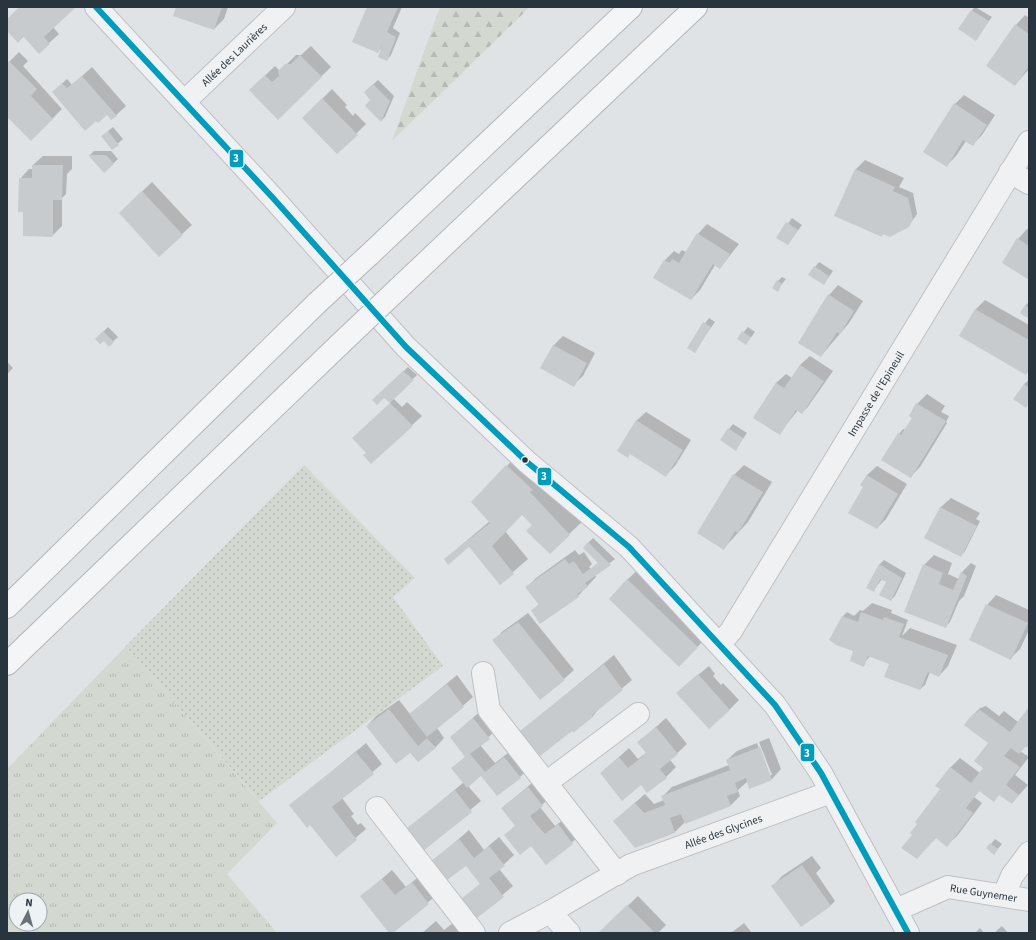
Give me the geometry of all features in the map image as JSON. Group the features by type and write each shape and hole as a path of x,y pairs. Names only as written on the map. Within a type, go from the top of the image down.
{"highway":[{"path":"7,607 317,304 631,7"},
{"path":"7,664 339,345 696,7"}],"street":[{"path":"96,7 273,198 406,347 527,462 630,547 775,705 821,773 908,933"},
{"name":"Allée des Laurières","path":"184,102 284,7"},
{"name":"Impasse de l'Epineuil","path":"720,644 739,618 1029,142"},
{"path":"1010,172 1029,183"},
{"path":"483,673 489,710 617,874"},
{"path":"546,783 638,714"},
{"name":"Allée des Glycines","path":"510,933 550,912 631,865 831,792"},
{"path":"377,808 474,933"},
{"path":"1004,895 1012,876 1029,853"},
{"name":"Rue Guynemer","path":"896,910 948,887 1029,900"},
{"path":"550,912 569,933"}],"green space":[{"path":"440,7 530,7 392,141"},
{"path":"304,465 415,578 393,597 443,666 259,801 126,646"},
{"path":"126,646 277,823 227,874 277,933 7,933 7,769"}],"building":[{"path":"19,7 76,7 44,37 50,44 39,54 23,36 18,43 7,31 7,19"},
{"path":"176,7 222,7 214,30 173,16"},
{"path":"367,7 398,7 387,32 396,37 387,61 378,57 383,43 378,53 352,42"},
{"path":"971,10 989,21 976,41 958,29"},
{"path":"1015,24 1029,34 1029,66 1015,86 986,66"},
{"path":"300,55 322,77 278,120 249,90 265,75 272,82 279,76 278,71 285,64 291,64"},
{"path":"9,61 37,89 31,96 53,119 31,141 7,117 7,63"},
{"path":"82,76 117,116 111,120 107,115 98,123 96,121 85,131 52,92 62,83 67,88"},
{"path":"373,84 390,101 381,122 365,106 370,100 364,92"},
{"path":"322,98 358,135 337,154 302,118"},
{"path":"954,103 987,125 973,146 963,140 947,167 923,152"},
{"path":"108,131 119,145 112,150 101,136"},
{"path":"88,155 106,155 114,164 104,173"},
{"path":"32,165 63,165 62,200 53,200 53,237 23,236 23,212 18,212 19,178 32,178"},
{"path":"855,169 895,187 893,191 908,198 913,219 909,227 890,237 883,234 882,237 834,216"},
{"path":"142,191 183,235 159,257 119,213"},
{"path":"786,222 798,230 788,245 776,238"},
{"path":"697,233 730,254 720,269 713,264 691,300 653,278 664,260 670,263 672,259 679,263"},
{"path":"1017,238 1029,246 1029,280 1002,263"},
{"path":"814,266 829,276 824,285 808,275"},
{"path":"777,280 782,284 778,292 772,288"},
{"path":"828,294 854,311 840,334 837,332 821,357 798,343"},
{"path":"1025,305 1029,308 1029,319 1020,313"},
{"path":"975,309 1029,340 1029,370 1026,375 959,336"},
{"path":"703,322 711,327 695,353 687,348"},
{"path":"103,331 114,342 109,347 104,341 100,344 95,339"},
{"path":"742,331 751,337 746,345 737,339"},
{"path":"553,345 587,363 574,387 540,368"},
{"path":"800,365 824,381 802,414 796,410 780,435 753,418 776,383 784,388"},
{"path":"403,371 414,380 390,403 384,398 377,405 372,400"},
{"path":"1024,384 1029,388 1029,403 1026,408 1013,399"},
{"path":"390,403 413,426 371,464 363,455 366,453 352,438"},
{"path":"916,403 946,421 911,478 881,460 898,433 901,435 912,418 909,416"},
{"path":"636,420 683,450 666,477 630,454 628,458 617,451"},
{"path":"728,428 743,438 736,451 720,440"},
{"path":"506,465 533,490 530,492 570,535 550,554 526,531 532,525 522,515 492,546 514,574 500,585 469,547 448,565 444,559 490,523 471,502"},
{"path":"733,474 763,492 738,533 735,531 724,550 697,533"},
{"path":"867,475 898,494 877,529 848,513 863,487 860,485"},
{"path":"940,507 977,526 961,557 924,538"},
{"path":"588,542 611,565 585,583 588,587 577,594 579,597 540,624 531,610 539,605 525,587 565,559 569,564 574,561 583,574 598,563 583,548"},
{"path":"879,564 902,578 891,601 879,595 886,582 880,579 874,592 866,588"},
{"path":"923,564 943,573 939,584 953,590 961,572 967,576 946,628 904,612"},
{"path":"627,579 698,647 679,667 609,599"},
{"path":"986,604 1028,623 1011,660 969,640"},
{"path":"861,612 883,620 884,617 904,624 899,637 948,655 939,677 928,672 920,690 884,677 889,664 868,656 864,667 850,661 853,651 836,645 829,640 842,616 858,622"},
{"path":"518,622 565,680 540,700 492,640"},
{"path":"604,664 623,690 592,715 593,717 573,733 572,731 540,756 520,731"},
{"path":"698,674 730,710 709,729 676,693"},
{"path":"447,684 464,707 427,737 409,714"},
{"path":"1029,707 1029,748 1026,746 1019,754 1011,748 1004,756 1020,767 1006,785 1019,795 1012,804 999,795 994,802 979,791 966,808 973,813 947,847 936,838 917,859 901,848 912,835 910,833 917,824 915,822 940,789 935,786 950,767 971,783 983,768 974,761 988,743 964,725 970,717 980,710 1010,732"},
{"path":"389,709 418,746 427,738 436,748 418,762 410,753 396,764 366,726"},
{"path":"473,718 490,739 470,754 485,772 504,757 521,778 497,796 481,776 467,788 451,768 465,757 450,737"},
{"path":"656,727 678,754 660,769 667,778 647,793 641,785 622,801 600,773 619,757 628,768 637,761 646,753 637,742"},
{"path":"760,747 772,780 749,789 746,778 735,783 738,792 727,796 731,806 685,824 681,814 670,818 675,833 635,848 613,821 635,803 644,813 665,805 661,796 730,770 726,760"},
{"path":"356,752 374,774 332,807 357,840 336,857 310,825 307,828 289,805"},
{"path":"528,787 543,806 530,816 537,825 545,834 558,824 573,844 546,865 531,846 520,855 504,835 515,826 501,808"},
{"path":"455,790 472,812 423,851 406,829"},
{"path":"459,839 474,858 489,846 505,866 489,878 504,897 477,918 461,899 480,884 466,866 447,880 431,861"},
{"path":"990,843 998,849 994,855 986,848"},
{"path":"802,865 831,906 801,927 771,886"},
{"path":"382,879 395,895 412,882 429,904 393,933 389,933 360,896"},
{"path":"627,905 655,933 598,933"}],"transit line":[{"name":"3","path":"96,7 273,198 406,347 527,462 629,547 775,705 821,773 908,933"}]}
